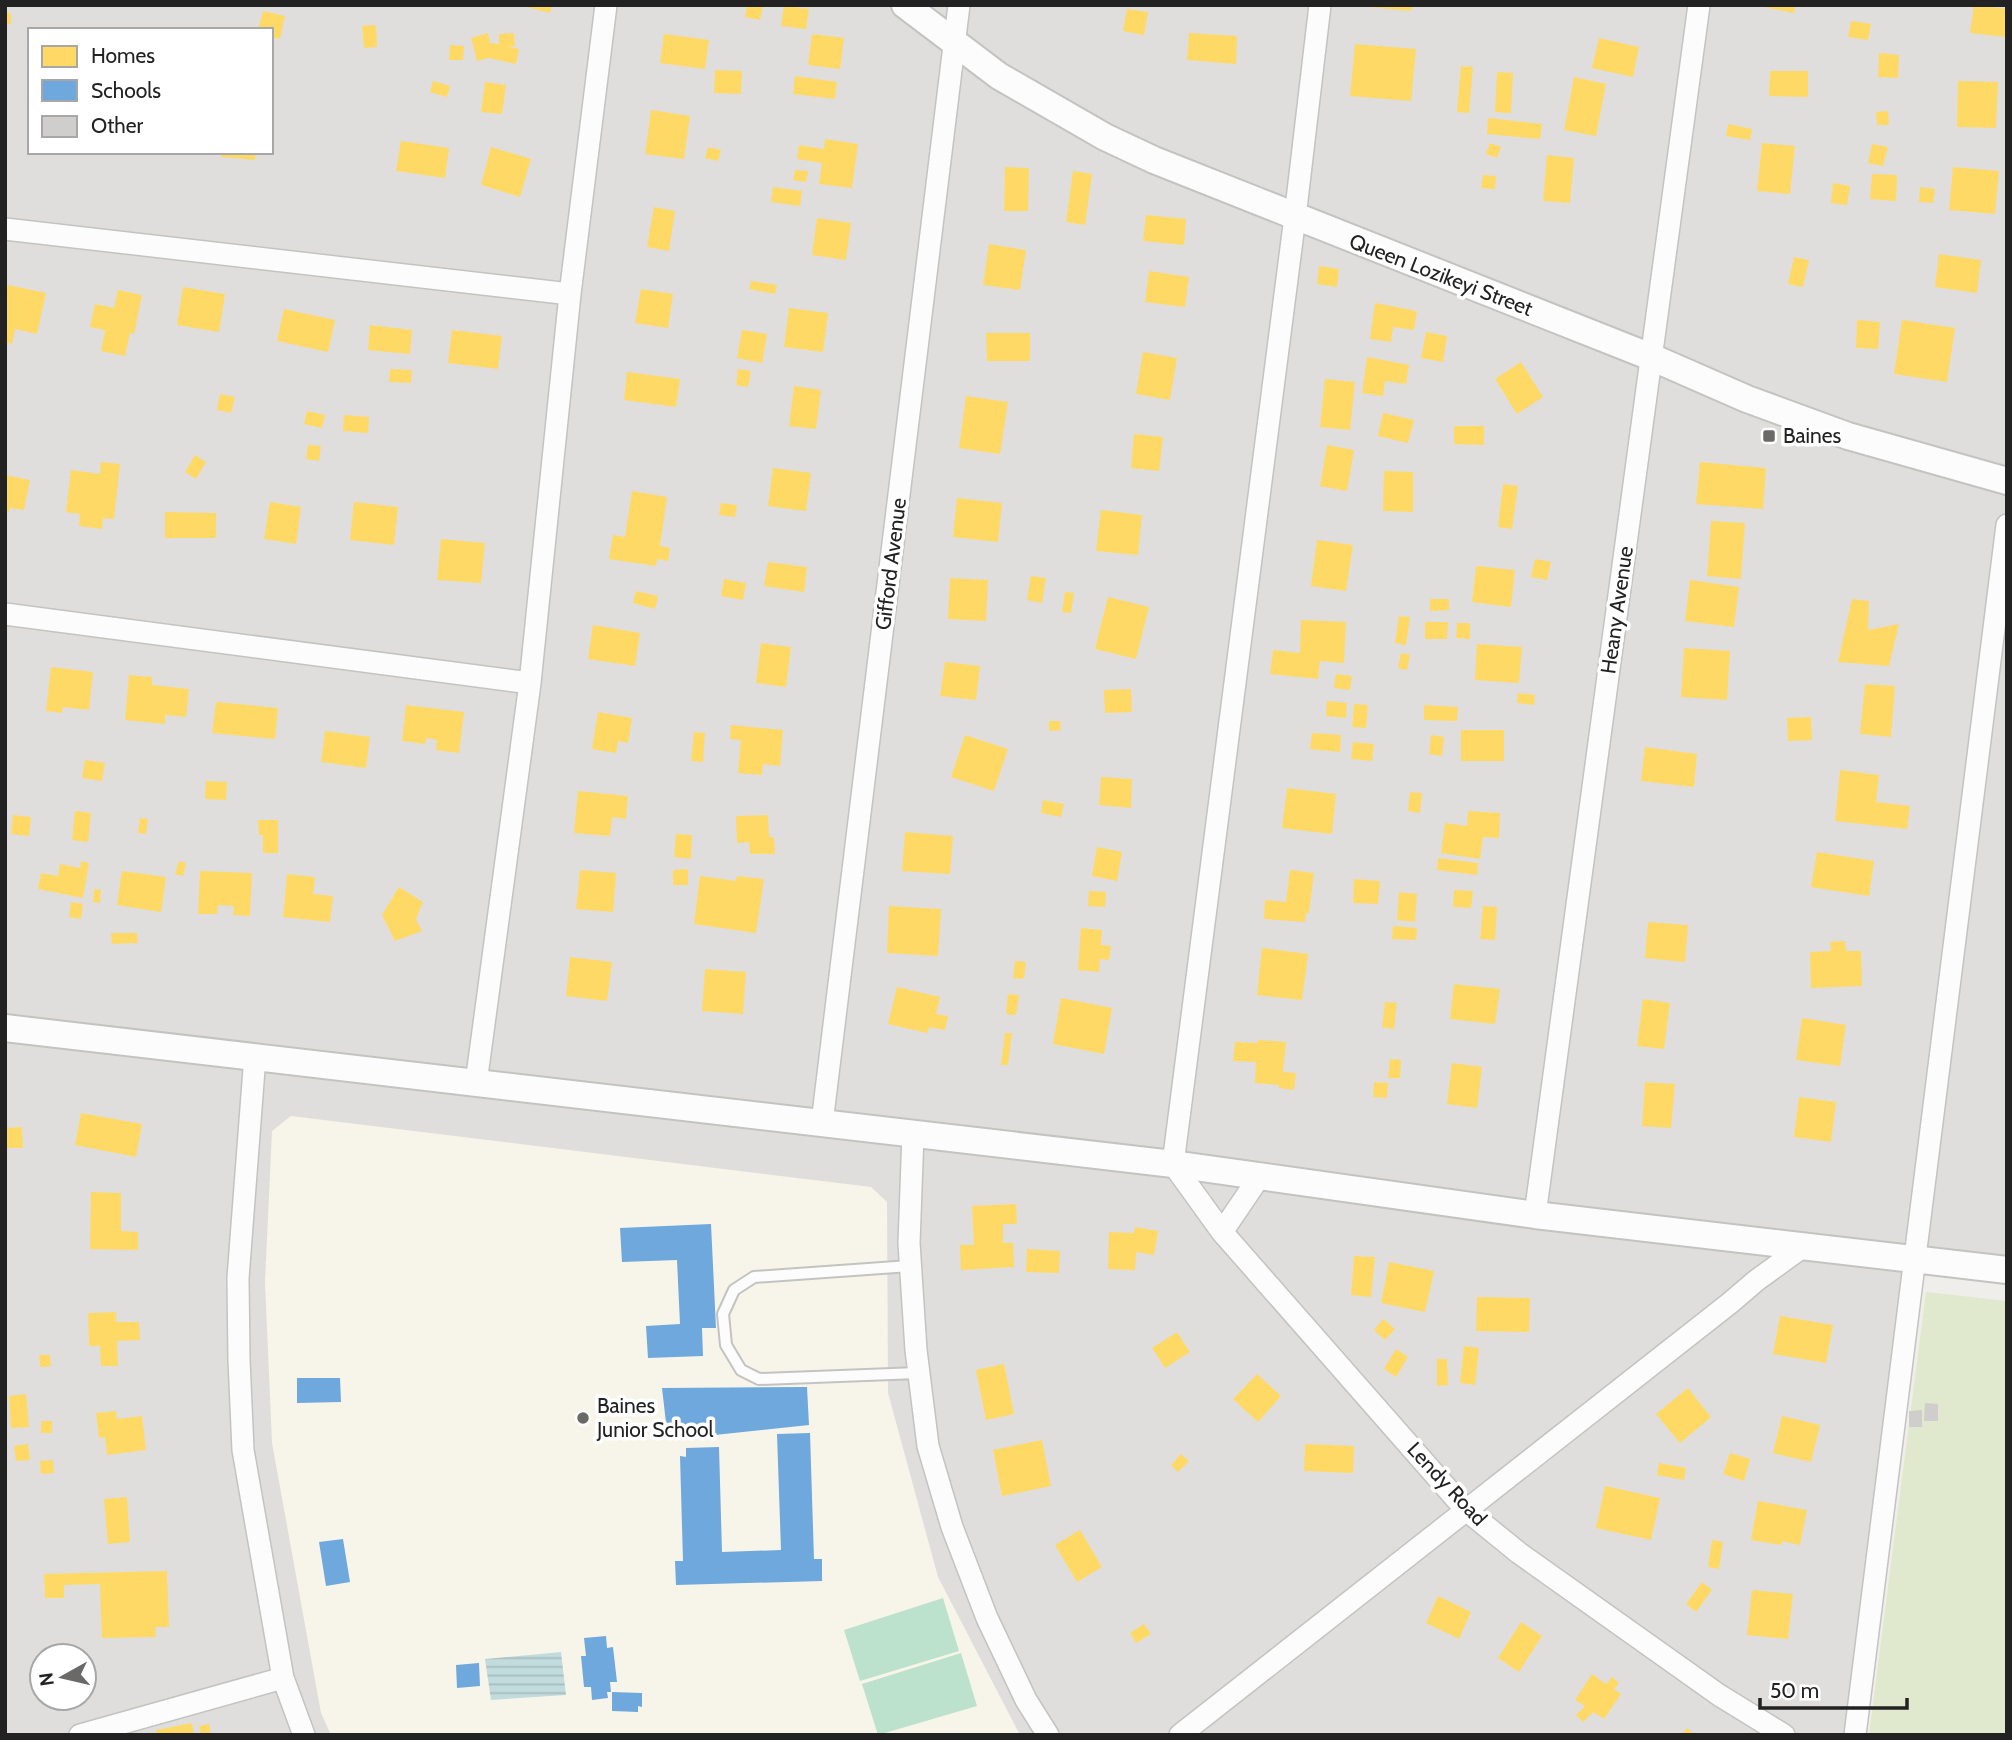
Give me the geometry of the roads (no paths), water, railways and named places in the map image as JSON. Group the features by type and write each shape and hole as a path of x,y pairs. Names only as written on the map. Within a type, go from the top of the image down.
{"street":[{"path":"476,1083 530,683 570,294 606,5"},
{"name":"Queen Lozikeyi Street","path":"905,5 955,46 999,76 1105,137 1154,160 1651,357 1747,399 1848,436 2007,481"},
{"name":"Gifford Avenue","path":"822,1123 960,5"},
{"path":"1173,1164 1320,5"},
{"name":"Heany Avenue","path":"1535,1215 1699,5"},
{"path":"5,229 570,294"},
{"path":"1855,1735 2007,525"},
{"path":"5,614 530,683"},
{"path":"5,1028 1173,1164 1535,1215 2007,1270"},
{"path":"255,1056 238,1278 243,1450 284,1678 304,1735"},
{"path":"913,1133 910,1266 918,1373 928,1446 952,1527 987,1618 1026,1700 1048,1735"},
{"name":"Lendy Road","path":"1173,1164 1222,1232 1466,1510 1519,1553 1718,1695 1784,1735"},
{"path":"1222,1232 1260,1176"},
{"path":"1180,1735 1757,1280 1804,1246"},
{"path":"80,1735 284,1678"}],"lane":[{"path":"910,1266 754,1277 734,1290 723,1314 726,1345 741,1370 759,1379 918,1373"}],"water":[{"path":"561,1652 566,1695 491,1700 485,1659"}],"place":[{"name":"Baines","path":"1769,436"},
{"name":"Baines Junior School","path":"583,1418"}]}
